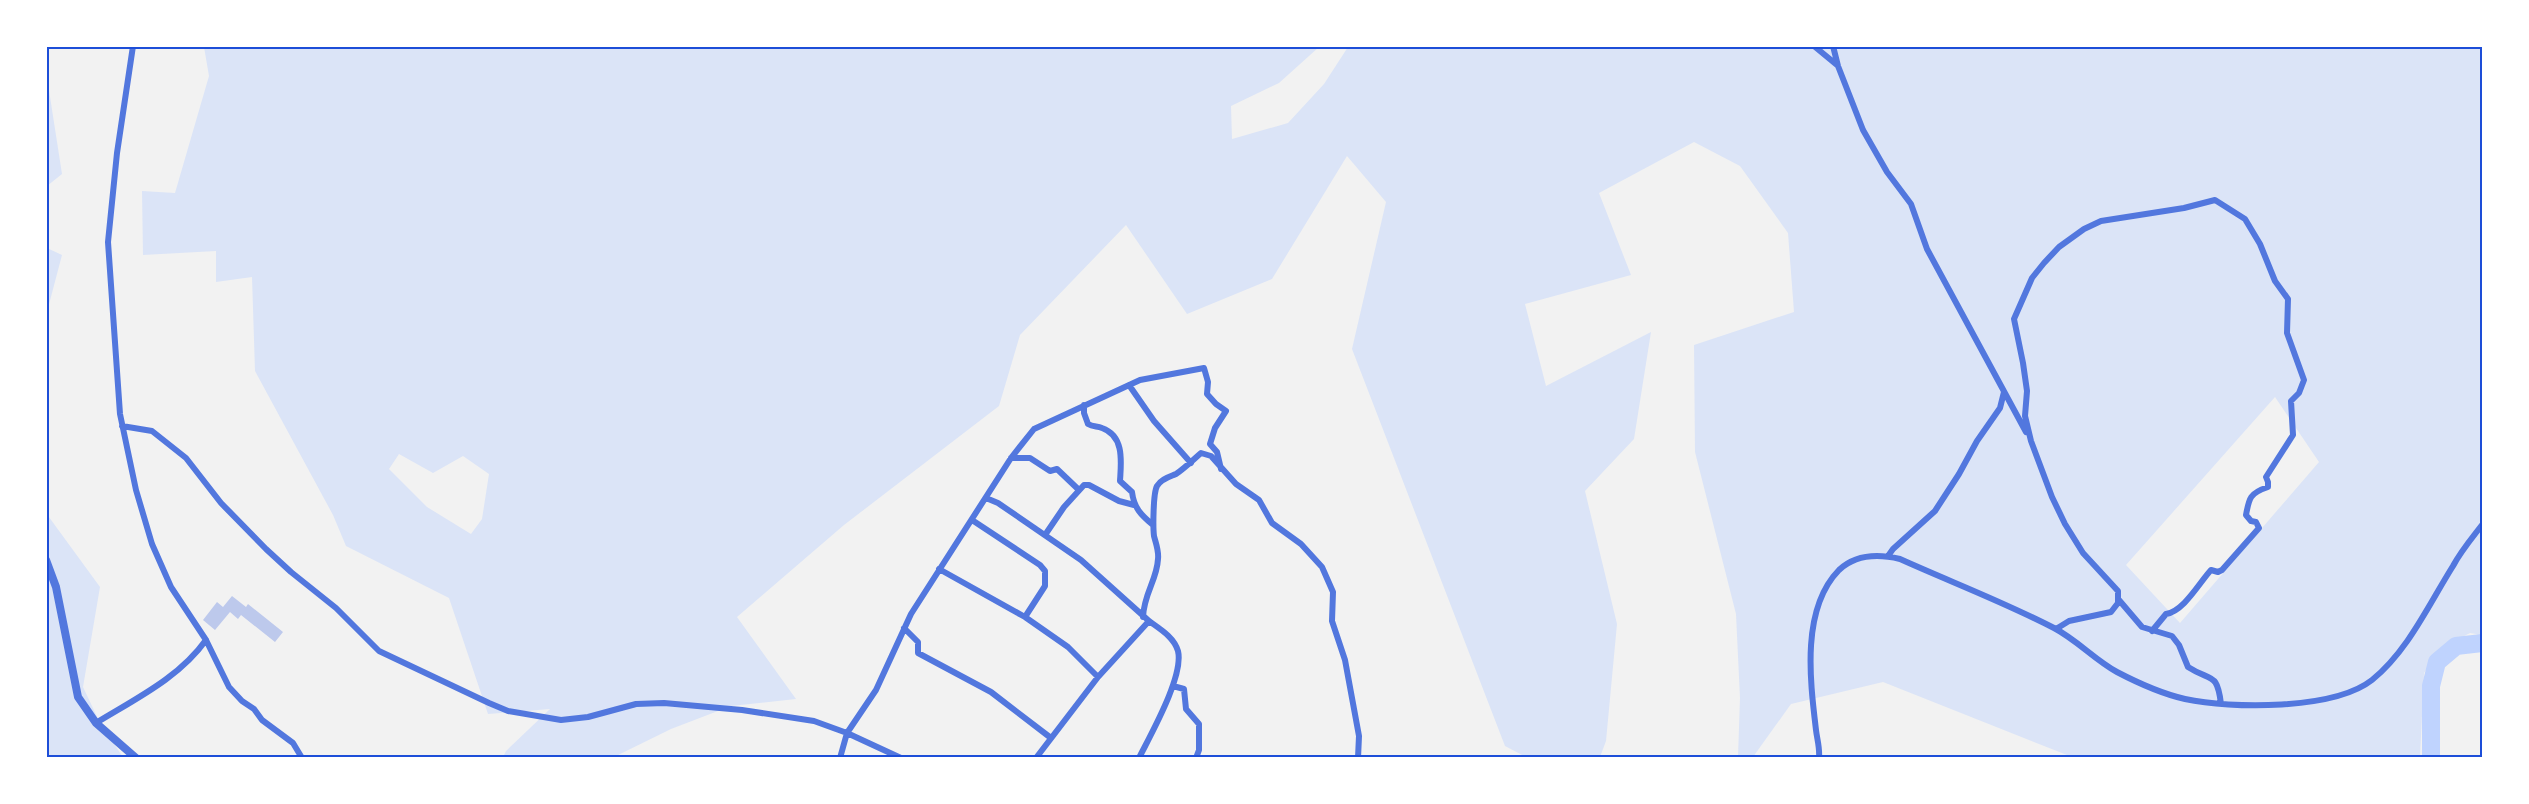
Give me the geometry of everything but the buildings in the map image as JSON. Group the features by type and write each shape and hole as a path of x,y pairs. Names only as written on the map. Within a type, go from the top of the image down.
{"street":[{"path":"1814,46 1838,66"},
{"path":"1833,46 1838,66 1863,130 1887,172 1911,204 1927,249 2031,441"},
{"path":"132,48 117,153 108,242 122,426 136,490 152,544 171,587 206,640 230,687 242,701 254,709 262,720 292,743 302,758"},
{"path":"2152,631 2166,614 2173,613 2190,598 2211,570 2218,572 2222,570 2256,532 2259,525 2246,515 2249,498 2253,492 2268,487 2265,477 2293,435 2291,401 2299,393 2304,380 2287,333 2288,299 2275,281 2260,244 2245,219 2215,200 2184,208 2101,221 2072,238 2044,263 2032,278 2014,319 2027,391 2025,416 2031,441 2065,524 2083,554 2115,586 2119,600 2142,627 2152,631 2172,636 2179,645 2188,667 2215,680 2219,686 2221,704"},
{"path":"840,758 847,733 876,690 904,628 939,569 1011,458 1034,429 1140,380 1204,368 1208,382 1207,393 1226,411 1215,428 1210,444 1217,452 1221,470"},
{"path":"1129,385 1154,422 1191,463"},
{"path":"1888,556 1935,511 1977,441 2000,408 2004,392"},
{"path":"1084,405 1088,424 1108,432 1118,444 1122,452 1120,481 1132,492 1134,505"},
{"path":"122,426 152,431 186,458 221,502 266,549 336,608 379,651 489,703 508,711 561,720 588,717 636,704 664,703 742,710 814,721 847,733 901,758"},
{"path":"1036,758 1146,619 1146,594 1156,573 1158,560 1153,525 1155,510 1153,505 1158,485 1191,463 1201,453 1211,456 1221,470 1259,500 1272,523 1300,544 1323,567 1333,592 1332,621 1345,660 1359,736 1358,758"},
{"path":"1011,458 1030,458 1050,471 1057,469 1079,490"},
{"path":"1045,535 1064,507 1084,485 1089,485 1119,501 1134,505 1153,525"},
{"path":"986,498 998,503 1081,560 1146,619 1170,637 1178,652 1173,686 1139,758"},
{"path":"972,520 1040,565 1045,571 1045,586 1025,617"},
{"path":"1818,756 1812,649 1819,600 1830,580 1844,566 1862,557 1888,556 2056,629 2115,671 2184,699 2221,704 2292,703 2326,699 2362,687 2373,679 2395,657 2453,565 2482,525"},
{"path":"46,560 56,587 78,697 96,723 136,758"},
{"path":"939,569 1025,617 1068,647 1098,677"},
{"path":"2056,629 2069,621 2111,612 2119,600"},
{"path":"904,628 918,642 918,653 991,692 1051,738"},
{"path":"96,723 179,670 195,656 206,640"},
{"path":"1173,686 1184,690 1186,709 1199,724 1196,758"}],"shaded area":[{"path":"204,47 1319,47 1279,83 1231,106 1232,139 1288,123 1324,84 1348,47 2482,47 2482,635 2470,633 2441,648 2424,673 2420,757 2072,757 1883,682 1791,704 1753,757 1738,757 1740,698 1736,614 1695,452 1694,345 1794,312 1788,233 1740,166 1694,142 1599,193 1631,275 1525,304 1546,386 1651,332 1634,439 1585,491 1617,624 1606,741 1600,757 1526,757 1505,746 1352,349 1386,202 1347,156 1272,279 1187,314 1126,225 1020,335 999,406 844,525 737,617 796,699 731,706 671,729 614,757 503,757 506,751 550,709 488,714 449,598 346,546 333,515 255,371 252,277 216,282 216,251 143,255 142,191 175,193 209,76","holes":["2275,397 2319,462 2180,623 2126,565","399,454 433,473 463,456 489,474 482,519 471,534 427,507 389,469"]},
{"path":"46,71 62,174 47,186 46,186"},
{"path":"47,248 62,255 46,312"},
{"path":"46,513 100,587 83,687 101,725 123,757 48,757"}],"waterway":[{"path":"2431,758 2431,686 2437,662 2456,646 2482,643"}]}
